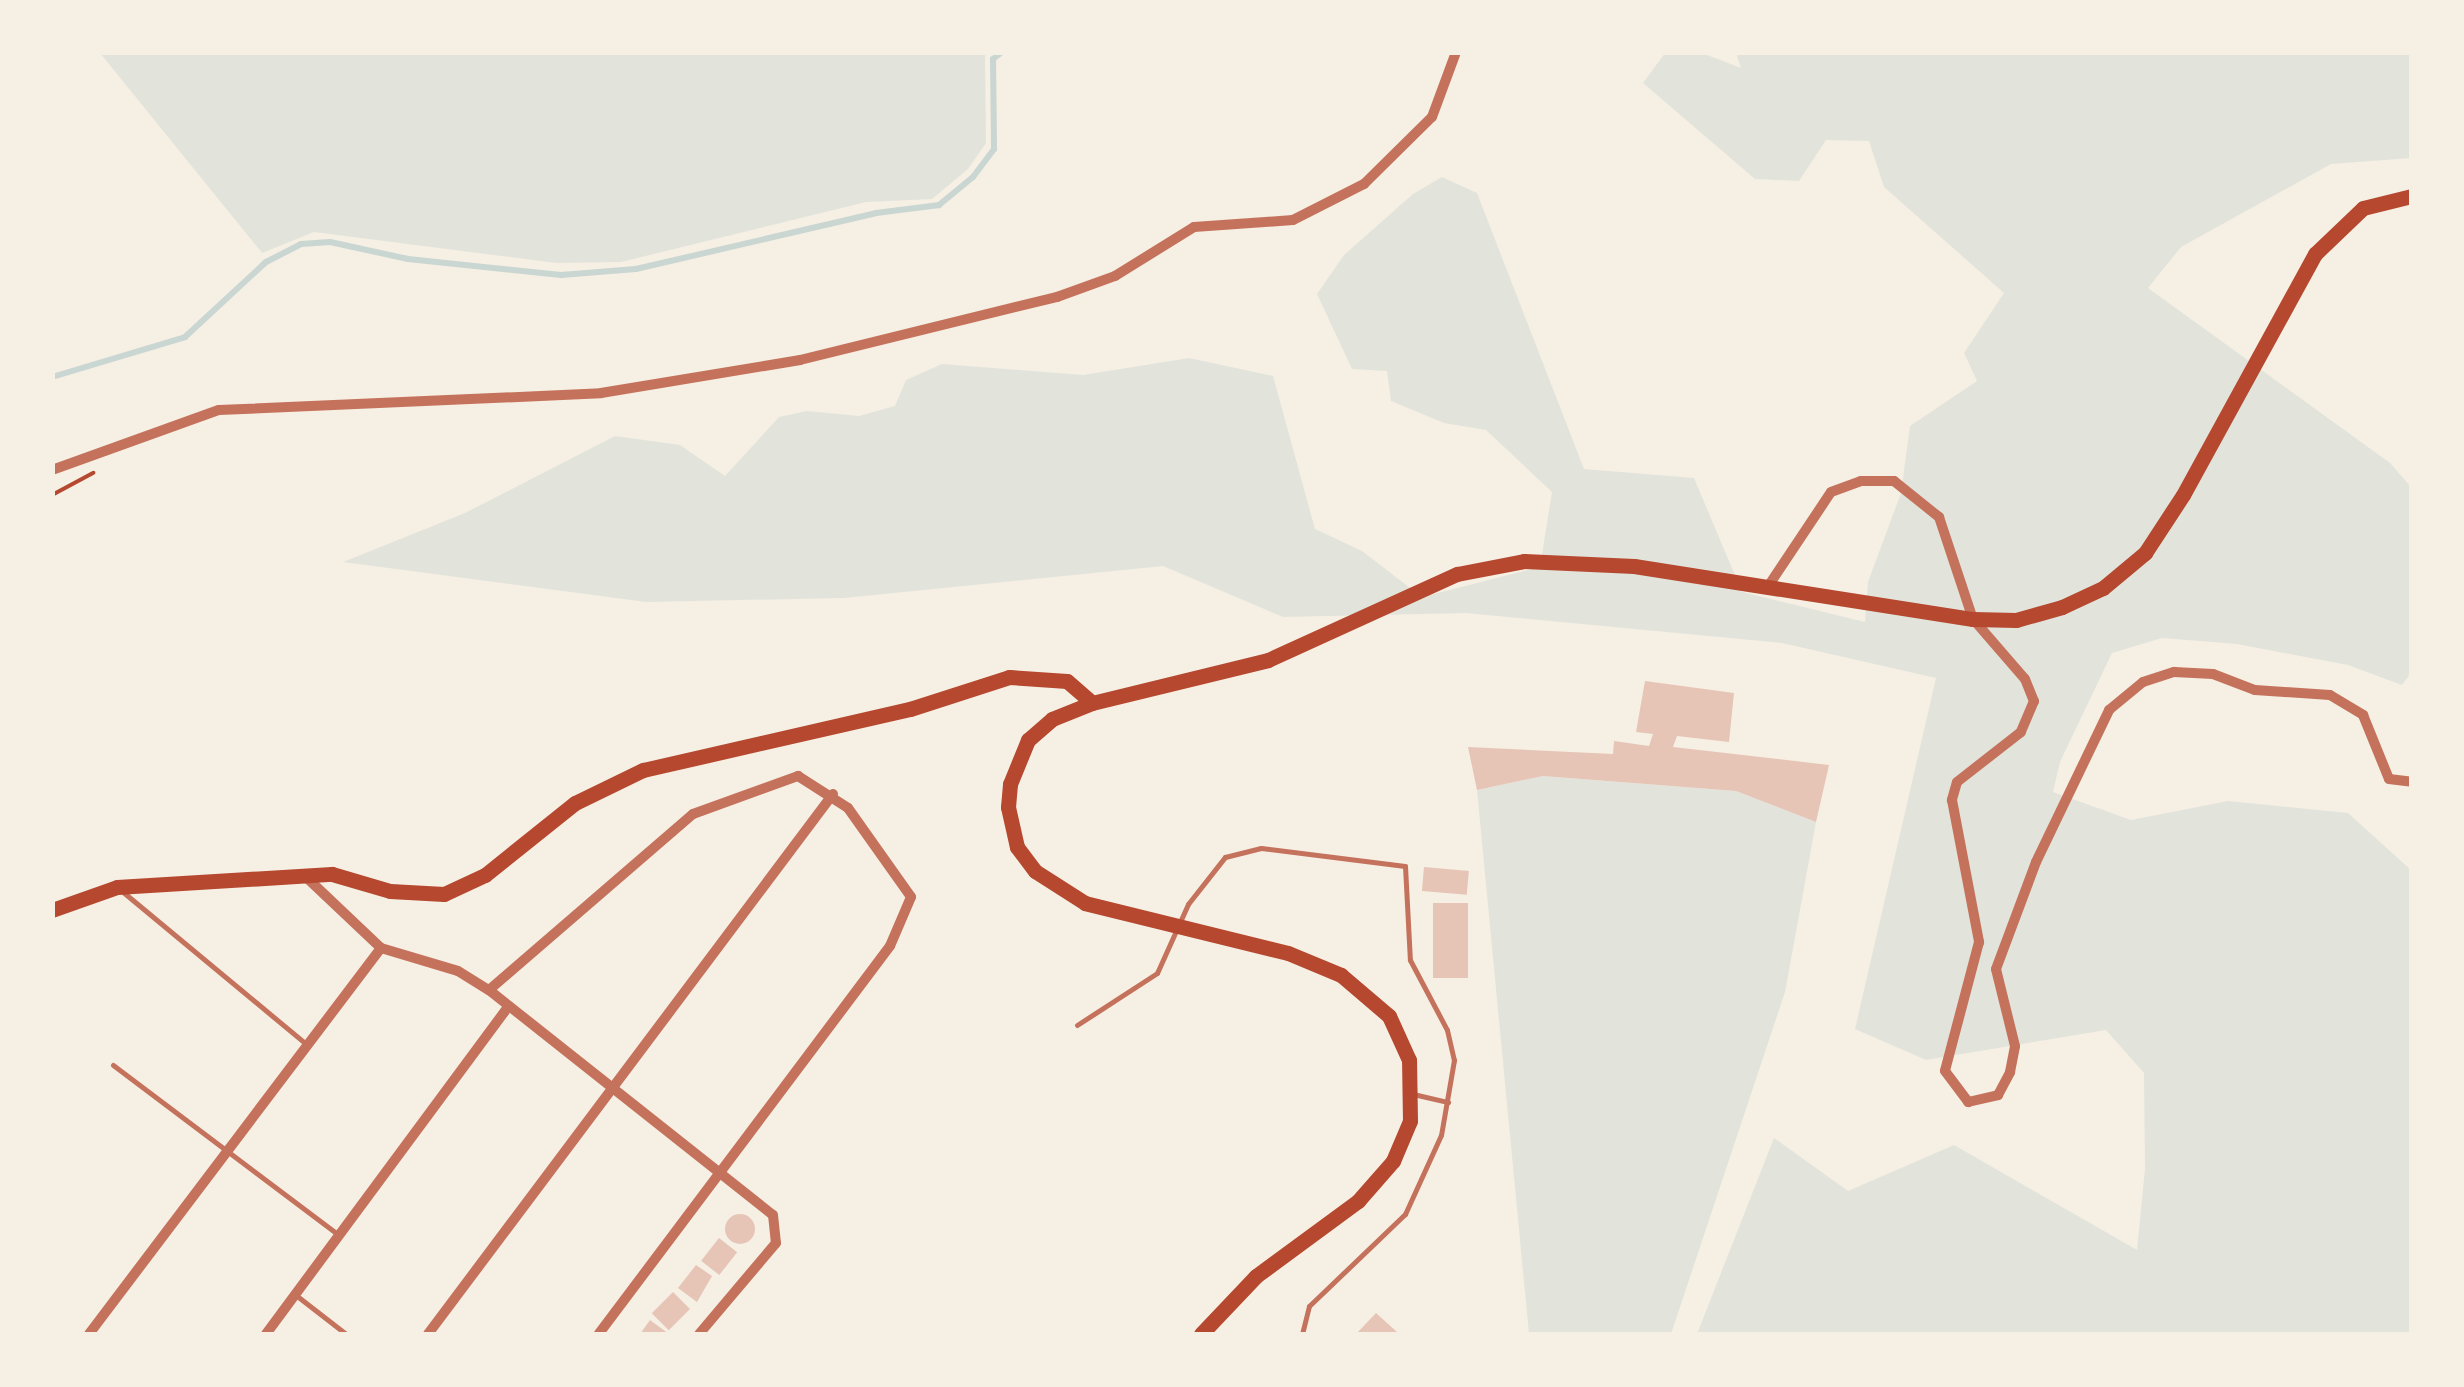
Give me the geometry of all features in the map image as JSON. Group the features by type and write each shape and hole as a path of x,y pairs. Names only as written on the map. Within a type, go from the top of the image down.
{"main road":[{"path":"1201,1334 1256,1276 1370,1190 1404,1140 1413,1094 1400,1035 1363,991 1288,953 1084,902 1047,881 1017,847 1008,807 1017,761 1052,719 1092,703 1268,660 1457,574 1565,558 1973,620 2042,614 2103,588 2144,553 2183,495 2315,254 2341,224 2363,208 2412,196"},
{"path":"52,910 117,887 349,875 390,891 444,894 485,876 605,784 642,770 910,709 1009,677 1067,681 1092,703"}],"street":[{"path":"52,470 219,410 601,393 800,360 1057,297 1115,276 1194,227 1293,220 1364,184 1432,117 1456,52"},
{"path":"1767,588 1831,492 1862,481 1894,481 1939,516 1973,620 2025,678 2034,701 2021,732 1958,782 1952,800 1979,942 1945,1071 1968,1102 1998,1095 2010,1072 2015,1046 1996,969 2036,862 2109,710 2143,682 2174,672 2213,674 2255,690 2330,695 2363,715 2389,778 2412,782"},
{"path":"489,990 693,814 798,776 833,794 911,897 890,946 599,1334"},
{"path":"428,1334 833,794"},
{"path":"306,877 381,948 458,971 489,990 773,1215 776,1243 699,1334"},
{"path":"89,1334 381,948"},
{"path":"266,1334 509,1006"}],"lane":[{"path":"1077,1026 1157,973 1215,866 1252,849 1405,866 1410,960 1447,1030 1454,1060 1438,1152 1416,1198 1375,1249 1310,1306 1302,1334"},
{"path":"117,887 309,1047"},
{"path":"113,1065 340,1236"},
{"path":"1413,1094 1448,1102"},
{"path":"296,1294 346,1334"}],"shaded area":[{"path":"100,53 985,53 986,143 968,169 932,199 866,202 621,262 556,263 314,232 262,253"},
{"path":"1665,53 1702,53 1741,68 1736,53 2411,53 2411,158 2331,164 2181,247 2148,288 2390,463 2411,487 2411,673 2402,685 2348,665 2237,644 2162,638 2112,653 2060,762 2053,792 2131,820 2228,801 2348,813 2411,870 2411,1334 1697,1334 1774,1138 1848,1191 1954,1145 2137,1250 2145,1169 2144,1073 2106,1030 1926,1060 1855,1029 1936,678 1782,643 1466,613 1283,617 1163,566 844,598 646,602 343,562 465,513 615,436 680,445 725,476 779,417 807,411 859,416 895,406 906,380 942,364 1083,375 1189,358 1273,376 1315,529 1362,551 1422,597 1540,567 1552,492 1486,430 1444,423 1391,401 1387,371 1352,369 1317,294 1344,255 1413,194 1442,177 1477,193 1584,469 1694,478 1742,592 1865,622 1868,582 1901,493 1910,426 1977,381 1964,353 2004,293 1884,187 1869,141 1826,140 1799,181 1755,179 1643,83"},
{"path":"1543,776 1736,791 1816,822 1785,992 1671,1334 1529,1334 1477,790"}],"building":[{"path":"1645,681 1734,693 1729,742 1677,736 1673,747 1829,765 1816,822 1736,791 1543,776 1477,790 1468,747 1613,754 1614,741 1649,746 1653,734 1636,732"},
{"path":"1424,867 1469,871 1467,895 1422,891"},
{"path":"1433,903 1468,903 1468,978 1433,978"},
{"path":"740,1214 754,1223 755,1229 746,1243 740,1244 726,1235 725,1229 734,1215"},
{"path":"719,1238 737,1252 719,1275 701,1261"},
{"path":"696,1265 712,1276 697,1302 678,1288"},
{"path":"673,1292 690,1309 669,1330 652,1313"},
{"path":"1376,1313 1397,1332 1356,1334"},
{"path":"650,1320 669,1334 640,1334"}],"waterway":[{"path":"52,377 185,337 266,262 301,244 330,242 408,259 561,275 636,269 876,213 939,205 973,177 994,149 993,59 1002,52"}]}
